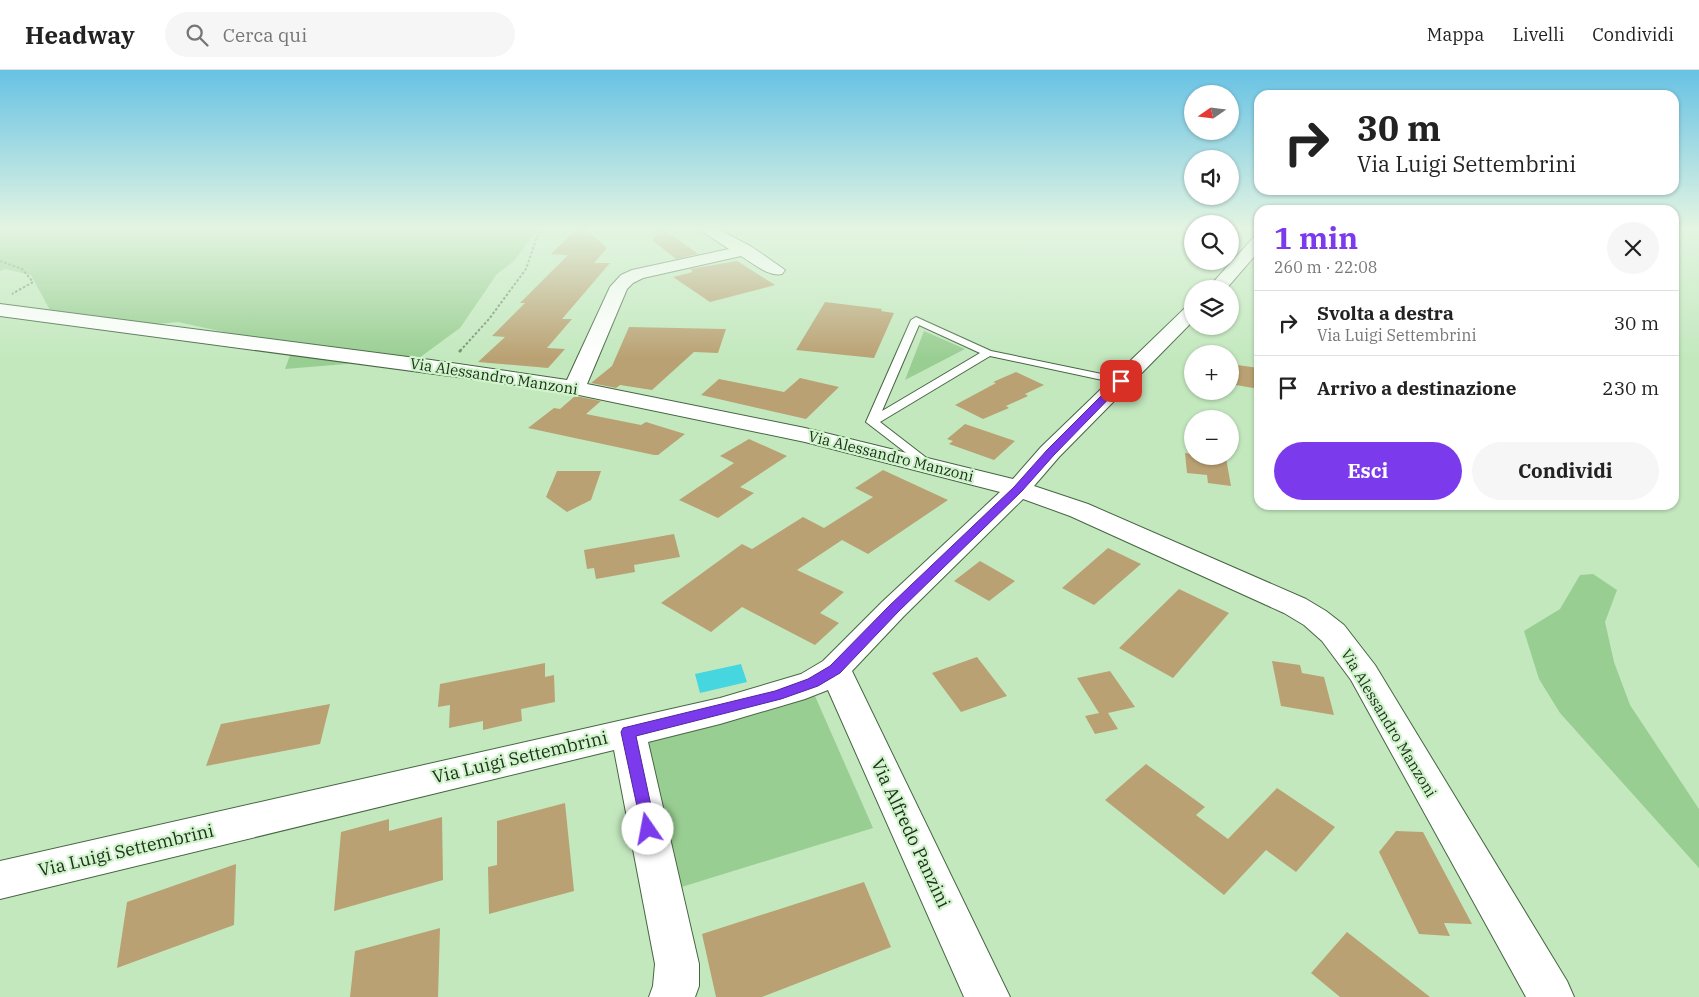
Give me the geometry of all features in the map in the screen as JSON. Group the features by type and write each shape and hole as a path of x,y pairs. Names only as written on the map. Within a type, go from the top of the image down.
{"street":[{"path":"574,388 619,287 624,281 645,272"},
{"name":"Via Alessandro Manzoni","path":"4,303 574,388 805,435 1018,489 1068,506 1252,585 1305,612 1333,633 1363,673 1551,997"},
{"name":"Via Luigi Settembrini","path":"0,880 628,732 776,695 813,683 835,669 893,609 1018,489 1050,452 1184,320"},
{"name":"Via Alfredo Panzini","path":"835,669 986,997"},
{"path":"628,732 677,964 676,986 672,997"}],"lane":[{"path":"872,422 916,320 988,353 1121,381"},
{"path":"872,422 988,353"},
{"path":"872,422 931,466"}],"path":[{"path":"4,303 33,282 25,272"},
{"path":"446,368 489,319 522,272"}],"green space":[{"path":"19,272 499,272 460,328 419,358 285,369 293,347 178,322 125,327 57,323 31,275"},
{"path":"924,331 965,349 905,380"},
{"path":"1593,574 1617,590 1605,622 1614,662 1630,705 1699,809 1699,868 1560,713 1539,679 1524,631 1560,609 1580,575"},
{"path":"815,696 873,828 675,889 642,742"}],"water":[{"path":"741,664 747,682 700,693 695,674"}],"building":[{"path":"551,272 602,272 562,319 572,319 547,348 565,349 548,368 478,362 505,337 492,336 525,303 520,303"},
{"path":"692,272 755,272 775,285 710,302 673,277"},
{"path":"825,302 882,309 881,311 894,313 874,358 796,350"},
{"path":"629,327 726,329 718,353 694,352 652,390 620,385 616,388 591,383 612,366"},
{"path":"1239,365 1254,367 1254,388 1239,386"},
{"path":"1016,372 1044,385 1025,394 1028,396 1006,406 1009,408 983,419 955,405 996,383 993,382"},
{"path":"800,378 839,387 806,419 701,395 719,379 784,392"},
{"path":"575,396 601,401 586,414 641,425 646,422 685,434 658,455 654,455 528,428 554,408 560,409"},
{"path":"965,424 1015,441 994,460 949,444 953,441 947,439"},
{"path":"749,439 787,456 740,487 754,493 718,518 679,500 734,463 720,456"},
{"path":"1186,465 1227,465 1231,486 1208,483 1207,475 1187,473"},
{"path":"883,470 948,500 868,554 842,540 797,570 844,592 820,613 839,623 815,645 742,607 711,632 661,603 742,544 752,549 803,517 824,528 873,497 855,488"},
{"path":"557,471 601,471 591,500 567,512 546,497"},
{"path":"674,534 680,557 634,565 635,572 596,579 594,568 587,569 584,550"},
{"path":"1108,548 1141,564 1094,605 1062,588"},
{"path":"980,561 1015,581 989,601 954,581"},
{"path":"1179,589 1229,613 1173,678 1119,648"},
{"path":"977,657 1007,696 961,712 932,673"},
{"path":"1272,661 1300,665 1302,673 1324,677 1334,715 1281,706"},
{"path":"545,663 545,677 554,675 555,702 521,709 522,721 483,730 483,721 449,728 450,705 438,707 440,684"},
{"path":"1110,671 1135,707 1108,713 1118,729 1095,734 1085,716 1099,713 1077,678"},
{"path":"330,704 320,744 206,766 221,724"},
{"path":"1146,764 1205,807 1196,815 1228,839 1277,788 1335,827 1296,872 1266,850 1224,895 1105,800"},
{"path":"565,803 574,891 489,914 488,867 497,865 497,821"},
{"path":"442,817 443,880 334,911 341,832 389,819 389,831"},
{"path":"1396,831 1423,832 1472,924 1444,923 1450,936 1419,934 1379,852"},
{"path":"236,864 234,925 117,968 127,902"},
{"path":"864,882 891,947 762,997 716,997 702,934"},
{"path":"440,928 438,997 350,997 355,951"},
{"path":"1347,932 1430,997 1340,997 1311,973"}],"route":[{"path":"648,829 628,732 741,706 813,683 835,669 893,609 1018,489 1050,452 1121,381"}]}
